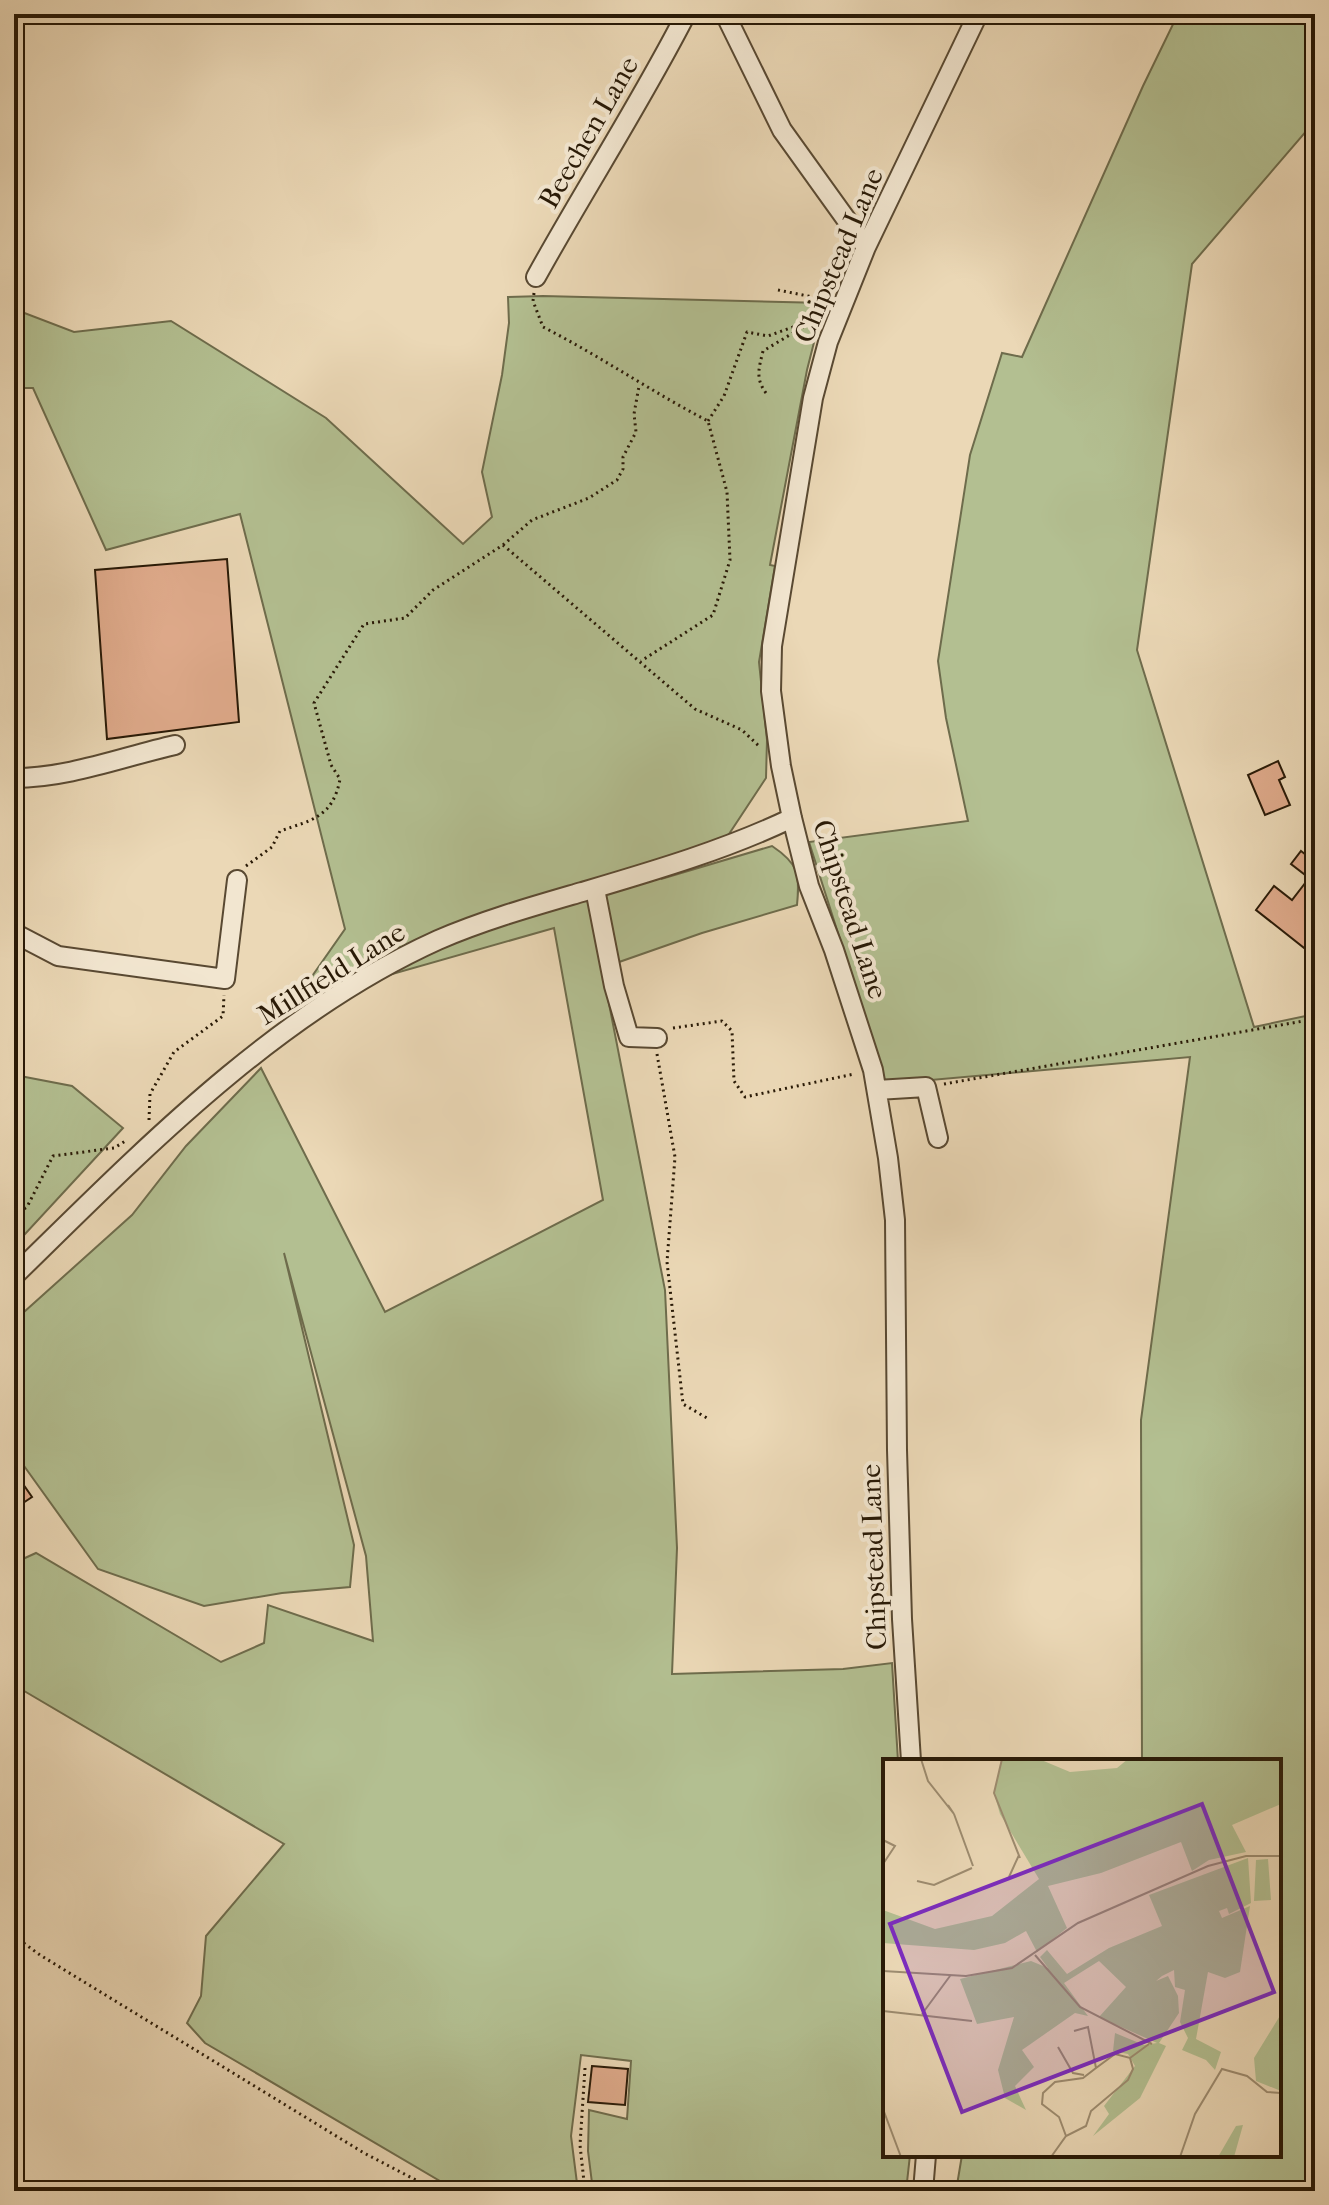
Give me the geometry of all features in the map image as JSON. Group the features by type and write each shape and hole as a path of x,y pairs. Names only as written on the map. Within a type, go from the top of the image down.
{"street":[{"name":"Beechen Lane","path":"536,277 593,175 649,86 686,14"},
{"path":"725,14 782,130 866,247"},
{"name":"Chipstead Lane","path":"911,1759 899,1520 895,1220 888,1158 873,1070 834,950 809,886 792,818 771,691 772,646 813,398 828,342 866,247 978,14"},
{"path":"14,778 70,772 175,745"},
{"name":"Millfield Lane","path":"14,1276 202,1095 288,1030 367,977 439,940 527,909 740,843 792,818"},
{"path":"14,933 58,956 225,979 237,880"},
{"path":"595,889 614,986 629,1037 657,1038"},
{"path":"877,1090 926,1087 938,1138"},
{"path":"923,2191 926,2157"}],"path":[{"path":"536,277 533,301 543,327 708,421 727,492 730,560 713,615 641,661"},
{"path":"778,290 843,303"},
{"path":"708,421 724,396 747,332 768,336 820,317 763,351 757,372 759,384 766,393"},
{"path":"237,880 242,870 272,847 280,831 321,817 337,794 340,779 331,765 314,703 364,624 405,618 433,590 503,545 532,520 589,498 617,480 623,469 623,457 636,432 634,414 639,384"},
{"path":"503,545 695,709 742,730 781,766"},
{"path":"148,1126 150,1094 174,1052 223,1016 225,979"},
{"path":"926,1087 1315,1019"},
{"path":"707,1418 683,1404 667,1262 675,1157 658,1067 657,1038 676,1027 722,1021 732,1031 734,1081 745,1097 873,1070"},
{"path":"14,1215 27,1207 53,1156 114,1148 137,1134"},
{"path":"14,1936 40,1955 364,2153 437,2191"},
{"path":"585,2068 580,2145 585,2191"}],"green space":[{"path":"1178,14 1315,14 1315,121 1192,264 1137,650 1254,1027 1315,1014 1315,2191 956,2191 962,2157 1281,2157 1281,1759 1142,1759 1141,1420 1190,1057 886,1084 809,842 968,821 946,718 938,661 970,455 1002,353 1022,357"},
{"path":"508,297 824,303 807,370 770,565 775,566 759,662 767,740 766,778 729,834 661,879 772,846 788,858 796,871 797,905 702,933 602,968 665,1290 677,1548 672,1674 843,1669 892,1663 898,1759 883,1759 883,2157 910,2157 906,2191 593,2191 588,2151 589,2110 627,2119 631,2061 581,2055 571,2136 578,2191 457,2191 205,2043 187,2023 201,1996 206,1936 284,1844 14,1685 14,1563 36,1553 221,1662 264,1643 268,1605 373,1641 366,1556 284,1253 354,1545 350,1587 282,1593 204,1606 98,1569 14,1452 14,1321 132,1215 186,1146 261,1068 385,1312 603,1200 554,928 294,1002 345,929 240,514 106,550 33,388 14,388 14,309 74,332 171,321 326,418 463,544 492,517 482,472 502,375 509,323"},
{"path":"20,1076 72,1086 123,1128 14,1246 14,1087"}],"building":[{"path":"227,559 239,722 107,739 95,570"},
{"path":"1278,761 1285,777 1279,780 1290,805 1265,815 1248,775"},
{"path":"1301,851 1315,862 1315,942 1308,951 1256,910 1274,886 1292,900 1309,878 1291,864"},
{"path":"14,1471 32,1497 14,1509"},
{"path":"592,2066 628,2069 625,2105 588,2102"}]}
